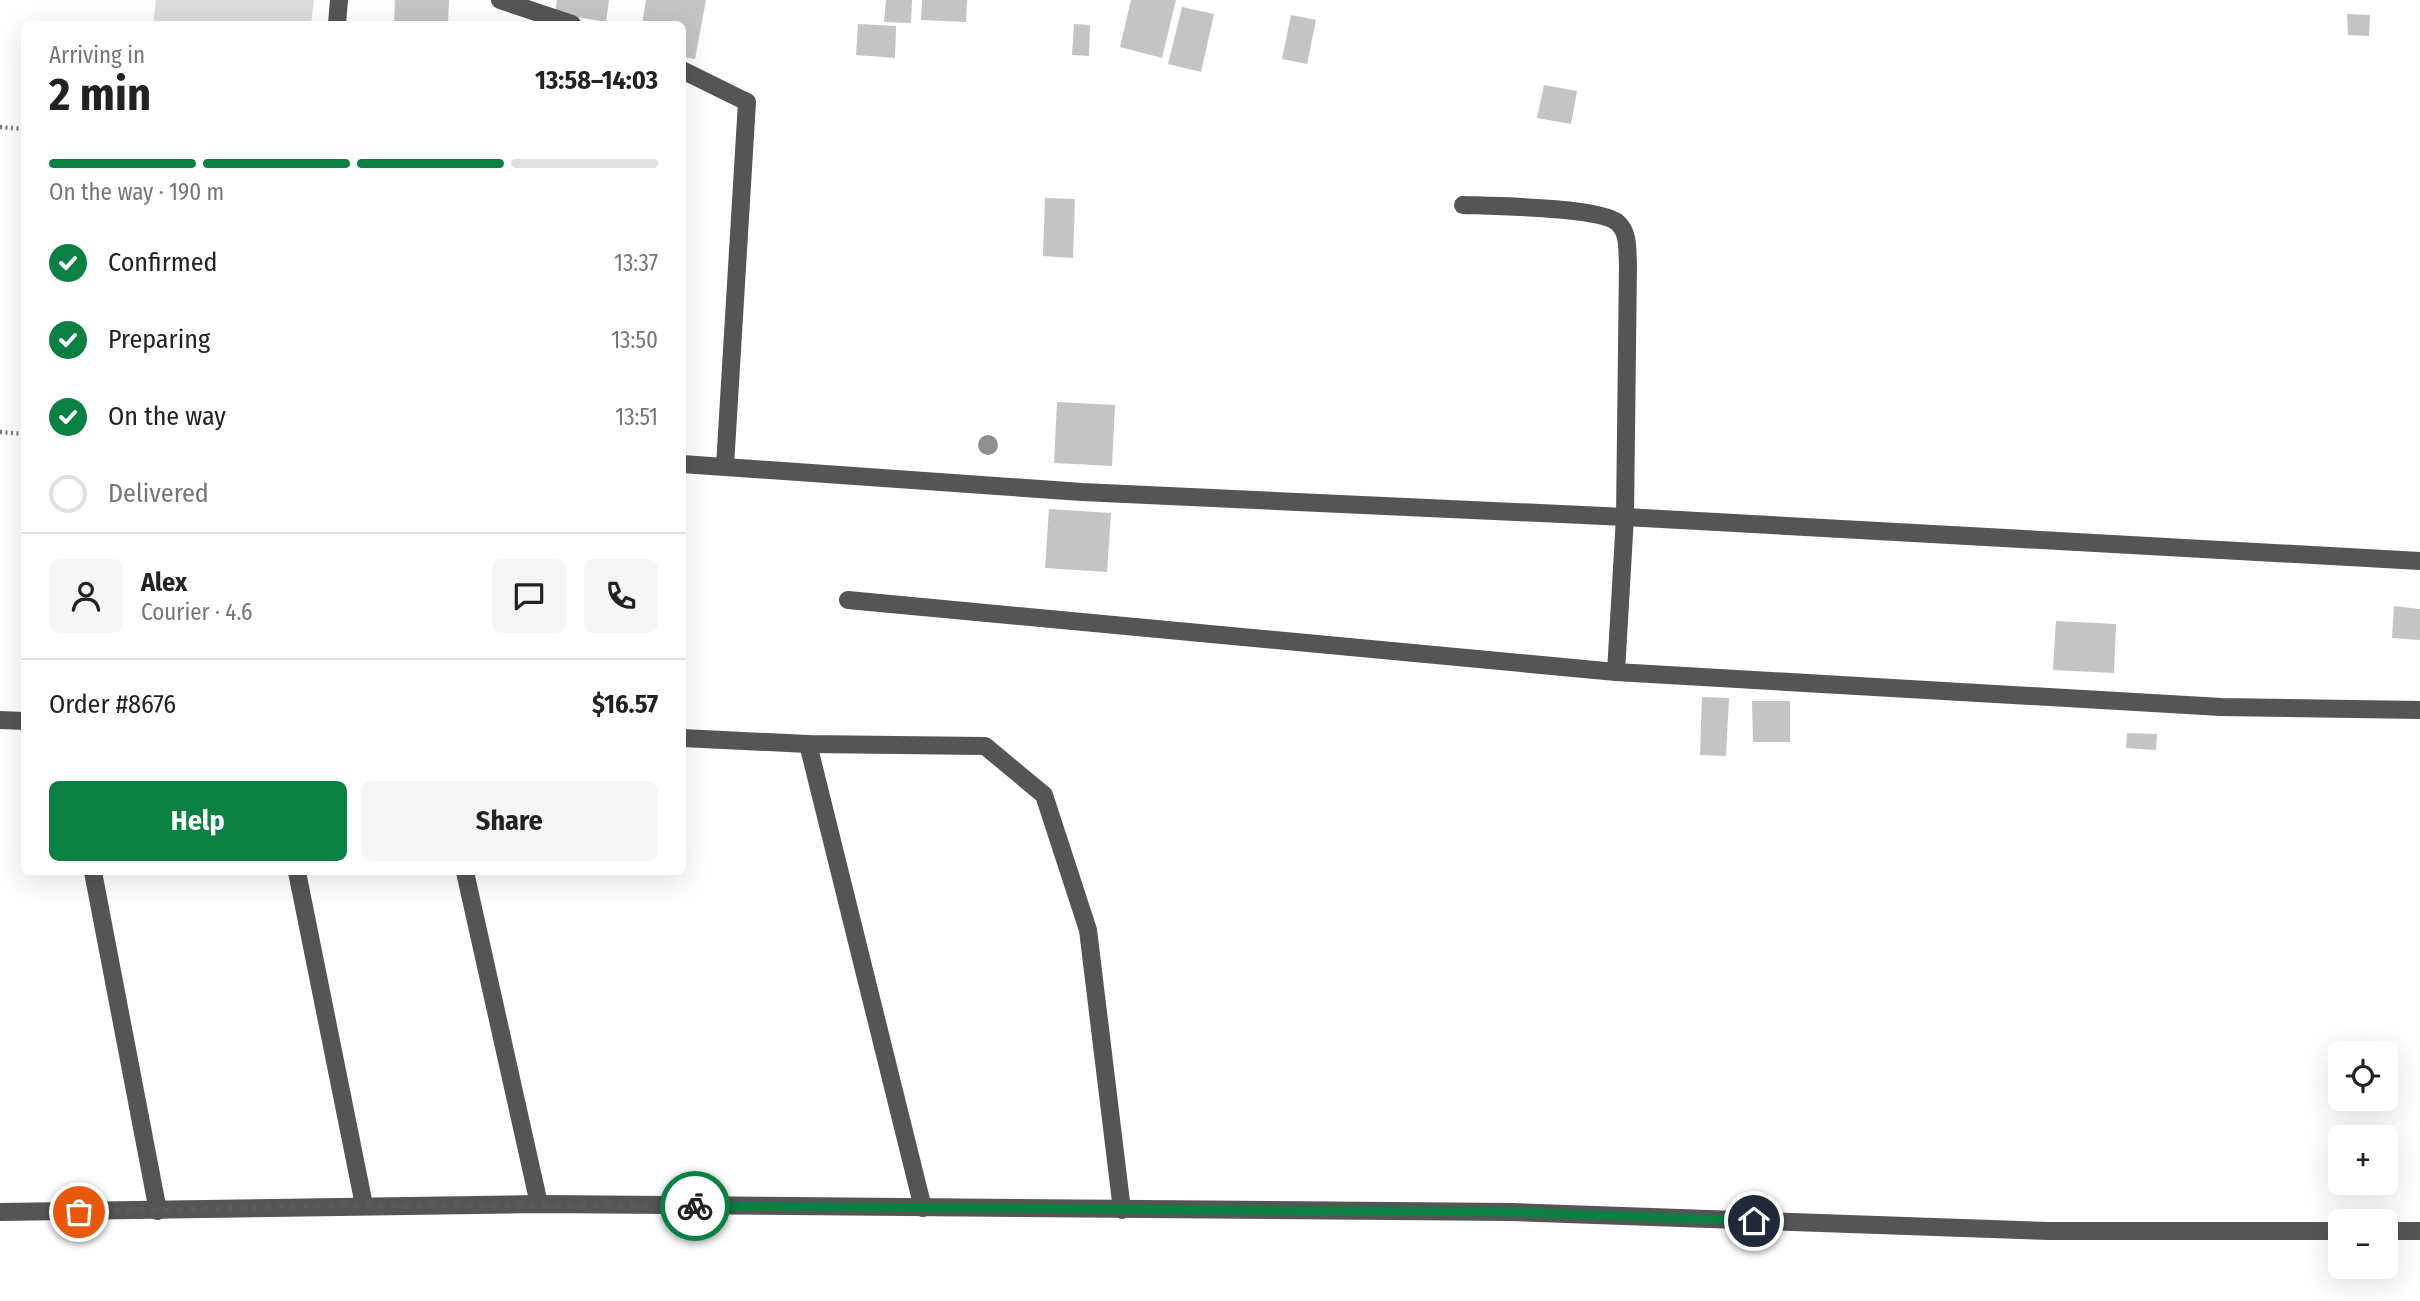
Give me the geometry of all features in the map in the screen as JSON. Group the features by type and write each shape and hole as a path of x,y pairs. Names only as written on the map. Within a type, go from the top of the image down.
{"street":[{"path":"337,21 339,0"},
{"path":"500,0 563,21"},
{"path":"686,72 747,102 725,466"},
{"path":"1463,205 1585,212 1618,222 1626,235 1625,517 1616,672"},
{"path":"686,464 1082,492 1625,517 2420,561"},
{"path":"848,600 1616,672 2221,707 2420,710"},
{"path":"0,720 21,721"},
{"path":"686,738 808,744 985,746 1044,795 1088,930 1122,1210"},
{"path":"808,744 923,1208"},
{"path":"94,875 158,1211"},
{"path":"298,875 364,1205"},
{"path":"466,875 539,1204"},
{"path":"0,1212 539,1204 1513,1212 2049,1231 2328,1231"},
{"path":"2398,1231 2420,1231"}],"path":[{"path":"0,127 21,129"},
{"path":"0,432 21,433"}],"shaded area":[{"path":"156,0 314,0 311,21 153,21"}],"building":[{"path":"395,0 449,0 448,21 394,21"},
{"path":"557,0 609,0 606,21 555,13"},
{"path":"646,0 706,0 695,59 686,58 686,21 642,21"},
{"path":"886,0 912,0 911,23 884,22"},
{"path":"922,0 967,0 966,22 921,20"},
{"path":"1131,0 1176,0 1162,58 1120,47"},
{"path":"1182,7 1214,14 1201,72 1168,64"},
{"path":"2347,14 2370,15 2369,36 2348,35"},
{"path":"1291,15 1316,20 1307,64 1282,59"},
{"path":"858,24 896,26 895,58 856,55"},
{"path":"1074,24 1090,25 1089,56 1072,55"},
{"path":"1544,85 1577,91 1571,124 1537,118"},
{"path":"1045,198 1075,199 1073,258 1043,256"},
{"path":"1057,402 1115,405 1112,466 1054,463"},
{"path":"1049,509 1111,513 1107,572 1045,568"},
{"path":"2394,606 2420,609 2420,640 2392,638"},
{"path":"2056,621 2116,624 2114,673 2053,670"},
{"path":"1702,697 1729,698 1726,756 1700,755"},
{"path":"1752,701 1790,701 1790,742 1753,742"},
{"path":"2127,733 2157,734 2156,750 2126,748"}],"way so far":[{"path":"79,1212 364,1205 695,1206"}],"route":[{"path":"695,1206 1513,1212 1754,1221"}]}
